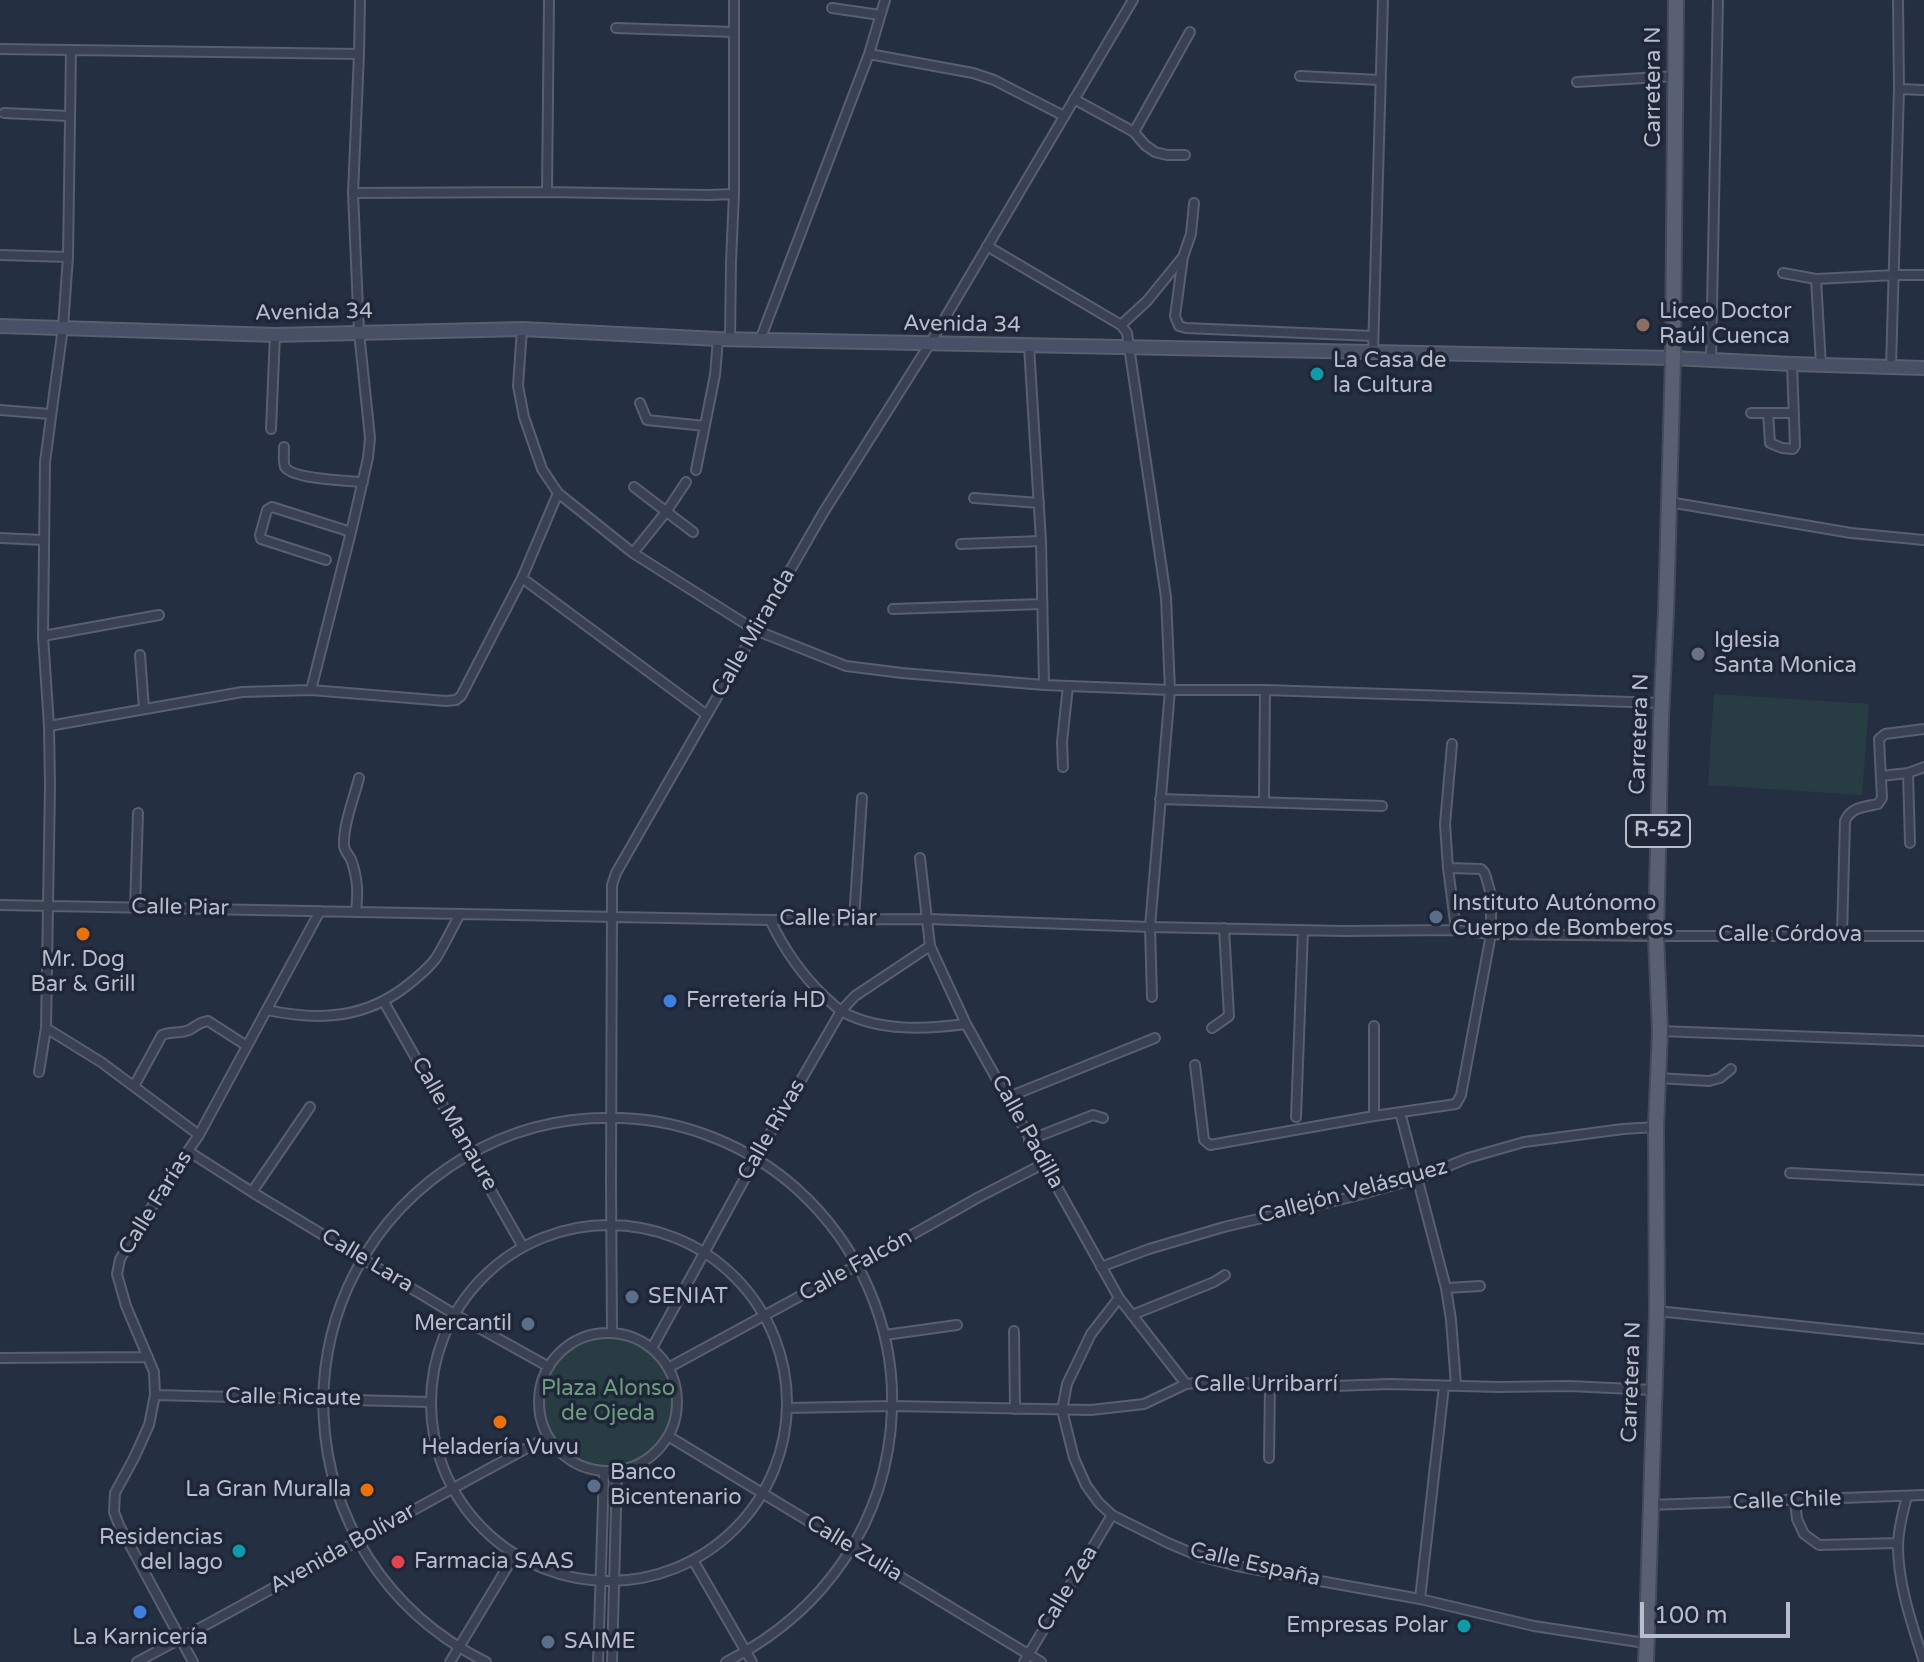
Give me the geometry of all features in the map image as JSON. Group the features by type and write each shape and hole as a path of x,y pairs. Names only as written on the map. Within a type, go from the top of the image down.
{"main road":[{"name":"Carretera N","path":"1646,1662 1657,1311 1656,1127 1660,1031 1656,936 1673,358 1676,0"}],"street":[{"path":"311,690 363,482 370,438 359,332 353,193 360,0"},
{"path":"547,192 549,0"},
{"path":"696,470 724,340 731,262 734,0"},
{"path":"760,340 869,54 885,0"},
{"name":"Calle Miranda","path":"612,1333 612,885 616,873 823,513 929,345 1133,0"},
{"path":"1373,352 1383,0"},
{"path":"1711,359 1718,0"},
{"path":"1891,367 1899,89 1898,0"},
{"path":"832,8 880,15"},
{"path":"616,28 734,32"},
{"path":"1134,132 1190,32"},
{"path":"0,49 359,54"},
{"path":"39,1072 46,1028 48,906 49,726 43,636 45,462 63,327 68,257 71,51"},
{"path":"869,54 973,73 994,80 1064,116"},
{"path":"1300,76 1380,80"},
{"path":"1577,82 1677,76"},
{"path":"1899,89 1924,90"},
{"path":"1074,99 1134,132 1155,152 1185,155"},
{"path":"4,113 69,116"},
{"path":"353,193 734,194"},
{"path":"1194,203 1175,316 1179,326 1373,336"},
{"path":"987,246 1121,325 1127,333 1166,597 1170,690 1150,927 1152,997"},
{"path":"0,255 68,257"},
{"path":"1121,325 1147,301 1183,257"},
{"path":"1783,273 1816,279 1924,275"},
{"path":"1816,279 1821,365"},
{"name":"Avenida 34","path":"0,326 275,335 522,329 724,340 1673,358 1924,368"},
{"path":"522,329 518,386 524,417 542,469 558,493 633,553 755,630 846,666 1044,685 1663,703"},
{"path":"271,429 275,335"},
{"path":"1029,346 1041,541 1044,685"},
{"path":"1768,413 1770,443 1791,450 1795,446 1792,364"},
{"path":"640,403 647,420 705,426"},
{"path":"0,410 50,414"},
{"path":"1751,413 1794,413"},
{"path":"284,447 284,466 288,470 324,479 363,482"},
{"path":"633,553 686,482"},
{"path":"634,487 693,532"},
{"path":"49,726 242,692 311,690 456,700 469,683 522,578 558,493"},
{"path":"974,498 1039,503"},
{"path":"1669,502 1851,533 1924,540"},
{"path":"326,560 261,539 267,510 272,507 351,532"},
{"path":"0,538 44,540"},
{"path":"961,544 1041,541"},
{"path":"522,578 707,715"},
{"path":"893,609 1042,604"},
{"path":"43,636 159,615"},
{"path":"140,655 144,709"},
{"path":"1063,767 1062,742 1068,686"},
{"path":"1264,802 1265,690"},
{"path":"1842,935 1845,821 1854,809 1878,804 1882,798 1879,739 1885,734 1924,729"},
{"path":"1452,744 1445,824 1456,930"},
{"path":"1881,776 1908,773 1924,767"},
{"path":"1908,773 1910,843"},
{"path":"356,912 358,885 344,841 359,778"},
{"path":"854,919 862,798"},
{"path":"1160,799 1382,806"},
{"path":"135,907 138,813"},
{"name":"Calle Padilla","path":"920,858 930,946 966,1024 1119,1298 1186,1384"},
{"path":"1195,1065 1204,1140 1210,1145 1456,1104 1461,1095 1491,934 1491,895 1481,869 1448,868"},
{"name":"Calle Piar","path":"0,905 770,920 928,919 1150,927 1456,930 1491,934 1656,936"},
{"name":"Calle Farías","path":"193,1662 114,1512 117,1487 149,1425 155,1395 154,1372 126,1306 117,1274 120,1259 199,1135 320,911"},
{"path":"267,1010 315,1017 351,1013 384,1002 424,972 460,914"},
{"path":"770,920 801,972 841,1011 870,1021 918,1029 966,1024"},
{"path":"1212,1028 1229,1016 1224,928"},
{"path":"1296,1117 1303,930"},
{"name":"Calle Córdova","path":"1656,936 1924,936"},
{"name":"Calle Rivas","path":"652,1348 841,1011 855,996 930,946"},
{"name":"Calle Manaure","path":"384,1002 523,1247"},
{"path":"134,1086 166,1033 186,1032 208,1021 247,1046"},
{"path":"1374,1026 1374,1116"},
{"path":"46,1028 101,1062 199,1135"},
{"path":"1660,1031 1924,1041"},
{"path":"1006,1098 1155,1038"},
{"path":"1658,1078 1709,1081 1720,1078 1731,1069"},
{"path":"252,1192 310,1107"},
{"path":"1400,1112 1446,1288 1456,1385"},
{"path":"1029,1140 1093,1115 1103,1118"},
{"path":"486,1662 459,1647 409,1609 381,1577 358,1542 343,1509 325,1438 323,1399 325,1368 334,1327 362,1258 403,1206 435,1177 471,1154 539,1126 612,1118 650,1120 687,1128 756,1158 790,1183 834,1229 858,1265 874,1299 885,1335 891,1371 892,1406 887,1455 874,1503 853,1547 831,1579 805,1608 776,1633 726,1662"},
{"name":"Callejón Velásquez","path":"1101,1267 1224,1227 1419,1178 1468,1158 1524,1142 1656,1127"},
{"name":"Calle Lara","path":"188,1151 454,1314 549,1367"},
{"name":"Calle Falcón","path":"668,1368 1043,1164"},
{"path":"1790,1173 1924,1180"},
{"path":"594,1225 632,1226 660,1232 704,1252 738,1280 765,1316 775,1337 786,1384 787,1408 780,1453 762,1494 748,1514 732,1532 693,1560 655,1576 615,1582 574,1579 550,1572 514,1556 478,1526 451,1488 435,1445 430,1402 437,1355 454,1314 483,1277 523,1247 558,1232 594,1225"},
{"path":"1132,1315 1225,1275"},
{"path":"1446,1288 1480,1286"},
{"name":"Calle España","path":"1119,1298 1091,1334 1067,1384 1062,1410 1074,1458 1086,1485 1112,1515 1199,1556 1237,1566 1420,1599 1534,1626 1645,1643"},
{"path":"1657,1311 1924,1339"},
{"path":"885,1335 957,1325"},
{"path":"1014,1331 1015,1409"},
{"path":"597,1334 633,1337 652,1348 673,1378 677,1402 673,1425 661,1446 641,1463 617,1471 585,1467 572,1461 555,1446 543,1426 539,1402 543,1378 549,1367 573,1343 597,1334"},
{"path":"0,1358 148,1357"},
{"name":"Calle Urribarrí","path":"787,1408 892,1406 1091,1410 1144,1404 1186,1384 1206,1382 1569,1386 1654,1390"},
{"path":"1269,1458 1270,1384"},
{"path":"1420,1599 1444,1386"},
{"name":"Calle Ricaute","path":"155,1395 430,1402"},
{"name":"Calle Zulia","path":"668,1436 853,1547 1027,1658 1041,1662"},
{"name":"Avenida Bolívar","path":"137,1662 548,1437"},
{"path":"598,1662 604,1471"},
{"path":"612,1662 617,1471"},
{"name":"Calle Chile","path":"1650,1505 1924,1495"},
{"path":"1907,1496 1898,1543 1899,1569 1924,1662"},
{"path":"1795,1501 1797,1519 1804,1534 1819,1545 1898,1543"},
{"name":"Calle Zea","path":"1027,1658 1112,1515"},
{"path":"450,1662 514,1556"},
{"path":"693,1560 752,1662"}],"green space":[{"path":"1714,694 1869,704 1862,795 1708,785"},
{"name":"Plaza Alonso de Ojeda","path":"608,1333 634,1338 657,1353 672,1376 677,1402 672,1428 657,1451 634,1466 608,1471 582,1466 559,1451 544,1428 539,1402 544,1376 559,1353 582,1338"}],"place":[{"name":"Liceo Doctor Raúl Cuenca","path":"1643,325"},
{"name":"La Casa de la Cultura","path":"1317,374"},
{"name":"Iglesia Santa Monica","path":"1698,654"},
{"name":"Instituto Autónomo Cuerpo de Bomberos","path":"1436,917"},
{"name":"Mr. Dog Bar & Grill","path":"83,934"},
{"name":"Ferretería HD","path":"670,1001"},
{"name":"SENIAT","path":"632,1297"},
{"name":"Mercantil","path":"528,1324"},
{"name":"Heladería Vuvu","path":"500,1422"},
{"name":"Banco Bicentenario","path":"594,1486"},
{"name":"La Gran Muralla","path":"367,1490"},
{"name":"Residencias del lago","path":"239,1551"},
{"name":"Farmacia SAAS","path":"398,1562"},
{"name":"La Karnicería","path":"140,1612"},
{"name":"Empresas Polar","path":"1464,1626"},
{"name":"SAIME","path":"548,1642"}]}
